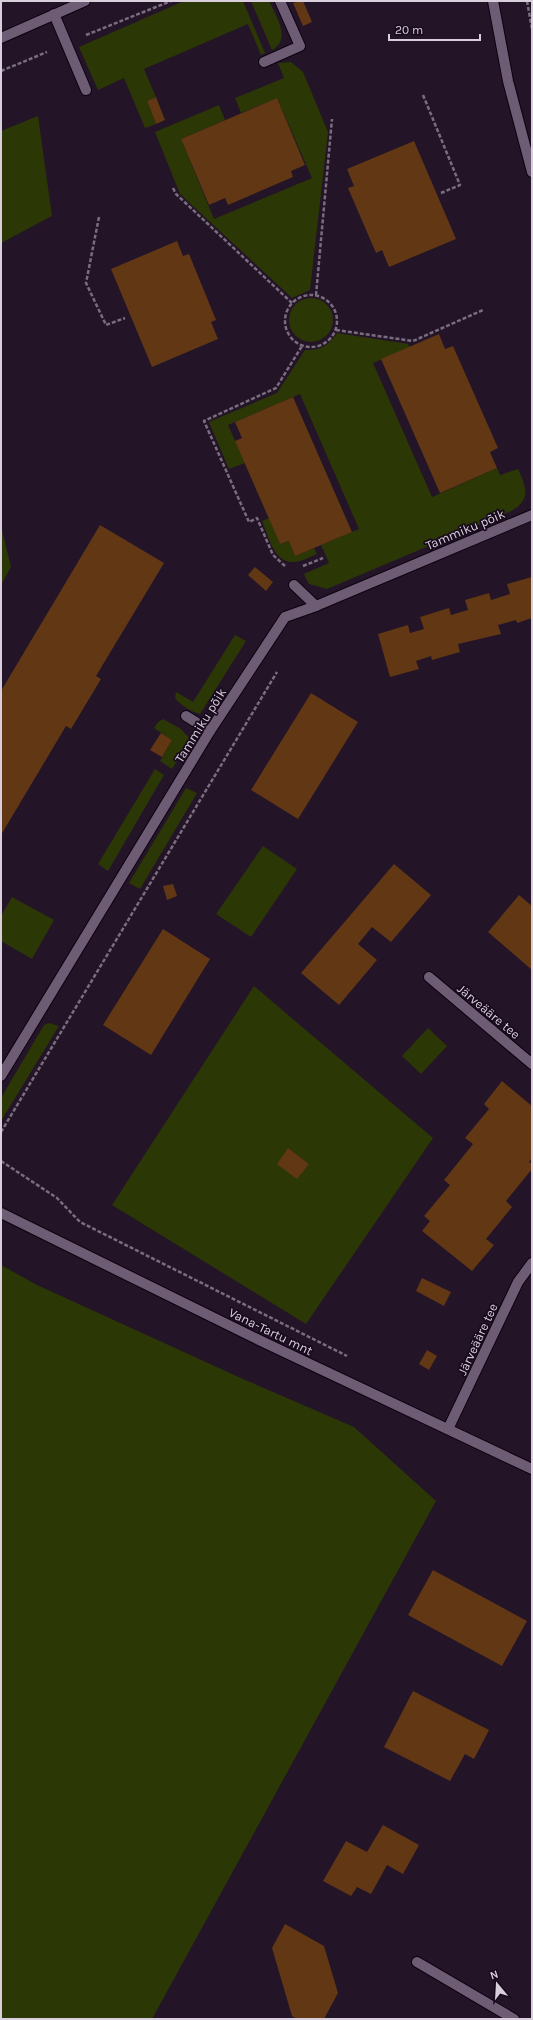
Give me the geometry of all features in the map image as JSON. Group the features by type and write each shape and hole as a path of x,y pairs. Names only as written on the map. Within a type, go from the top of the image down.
{"street":[{"path":"1,38 85,1"},
{"path":"264,62 300,46 280,1"},
{"path":"493,1 508,81 532,172"},
{"path":"54,14 86,90"},
{"name":"Tammiku põik","path":"1,1076 210,731 285,617 316,606 532,515"},
{"path":"294,585 316,606"},
{"path":"186,716 210,731"},
{"name":"Järveääre tee","path":"429,977 532,1064"},
{"name":"Vana-Tartu mnt","path":"1,1213 260,1340 532,1469"},
{"name":"Järveääre tee","path":"448,1429 518,1282 532,1263"},
{"path":"417,1962 514,2019"}],"path":[{"path":"527,1 532,29"},
{"path":"423,95 460,185 441,193"},
{"path":"316,295 332,119"},
{"path":"173,188 176,194 292,303"},
{"path":"99,217 86,283 106,325 125,318"},
{"path":"307,294 316,295 330,302 335,308 338,323 336,330 326,343 310,347 302,346 295,342 289,335 285,327 285,318 292,303 299,297 307,294"},
{"path":"336,330 412,341 483,310"},
{"path":"287,567 273,555 257,518 249,522 204,421 276,388 302,346"},
{"path":"298,568 322,558"},
{"path":"1,1132 279,669"},
{"path":"1,1161 57,1198 80,1222 350,1358"}],"green space":[{"path":"184,1 243,1 265,53 261,55 248,24 144,69 156,97 147,101 156,124 145,128 124,78 98,90 79,47"},
{"path":"251,1 269,1 281,27 281,40 272,50"},
{"path":"291,62 303,72 328,132 310,290 292,298 180,194 155,132 219,105 225,120 181,139 214,219 312,178 277,98 241,113 235,98 284,78 278,63"},
{"path":"38,116 52,216 1,243 1,131"},
{"path":"307,298 315,298 327,304 333,316 333,324 327,336 315,342 307,342 295,336 289,324 289,316 295,304"},
{"path":"337,333 408,344 410,347 373,363 432,497 497,468 500,475 518,469 525,487 525,497 518,506 511,511 327,589 309,584 304,574 329,563 321,545 359,529 300,394 228,425 245,463 229,469 209,422 277,393 305,350 324,346 331,341"},
{"path":"269,518 280,544 289,541 295,556 314,548 317,554 296,562 286,561 281,558 276,553 269,540 262,521"},
{"path":"1,526 11,567 1,585"},
{"path":"235,635 246,641 200,714 183,706 175,698 176,692 193,702"},
{"path":"163,719 181,729 189,738 188,743 172,769 160,761 172,740 154,728 158,722"},
{"path":"155,769 164,775 108,871 98,864"},
{"path":"186,788 197,793 140,889 129,883"},
{"path":"263,846 297,869 251,937 216,914"},
{"path":"12,897 54,920 32,959 1,941 1,916"},
{"path":"254,986 433,1138 306,1324 112,1205"},
{"path":"49,1023 59,1026 1,1121 1,1098 44,1025"},
{"path":"428,1028 447,1046 421,1074 402,1056"},
{"path":"1,1265 37,1285 243,1379 354,1427 436,1501 152,2019 1,2019"}],"building":[{"path":"303,1 312,22 303,26 293,3"},
{"path":"156,97 165,120 156,124 147,101"},
{"path":"277,98 305,165 291,171 293,177 228,205 225,198 209,205 181,139"},
{"path":"414,141 456,239 389,267 382,250 376,253 348,188 354,186 347,169"},
{"path":"177,241 183,256 189,254 216,320 211,322 218,339 152,367 111,269"},
{"path":"439,334 445,349 453,346 498,448 490,452 497,468 440,493 381,359"},
{"path":"293,397 352,532 295,556 289,541 280,544 235,441 242,438 235,422"},
{"path":"100,525 164,563 96,676 101,679 71,729 66,726 1,835 1,691"},
{"path":"255,567 273,582 266,591 248,575"},
{"path":"532,577 532,618 517,623 516,620 498,625 501,634 458,644 460,652 432,660 431,656 416,661 419,669 390,677 378,634 408,625 410,633 424,629 420,617 449,608 451,615 468,610 465,600 489,593 491,600 510,594 507,584"},
{"path":"311,693 358,722 298,819 251,790"},
{"path":"161,733 172,740 162,757 150,750"},
{"path":"394,864 431,895 391,942 372,927 358,944 377,960 339,1005 301,973"},
{"path":"173,884 177,896 167,900 163,886"},
{"path":"519,895 532,906 532,970 488,932"},
{"path":"163,929 210,959 151,1055 103,1025"},
{"path":"502,1081 532,1106 532,1158 529,1162 532,1164 532,1169 506,1201 512,1207 486,1239 494,1245 472,1271 422,1231 430,1221 424,1216 450,1185 444,1180 473,1144 465,1138 489,1109 484,1104"},
{"path":"288,1148 309,1164 297,1179 277,1164"},
{"path":"422,1278 451,1292 444,1306 416,1291"},
{"path":"427,1350 437,1356 429,1370 419,1364"},
{"path":"433,1570 527,1621 502,1666 408,1615"},
{"path":"413,1691 489,1730 474,1759 465,1754 450,1781 384,1747"},
{"path":"383,1825 419,1845 403,1874 387,1865 371,1894 357,1887 351,1896 323,1881 346,1841 367,1852"},
{"path":"285,1924 324,1946 338,1993 324,2019 297,2019 292,2016 272,1948"}]}
